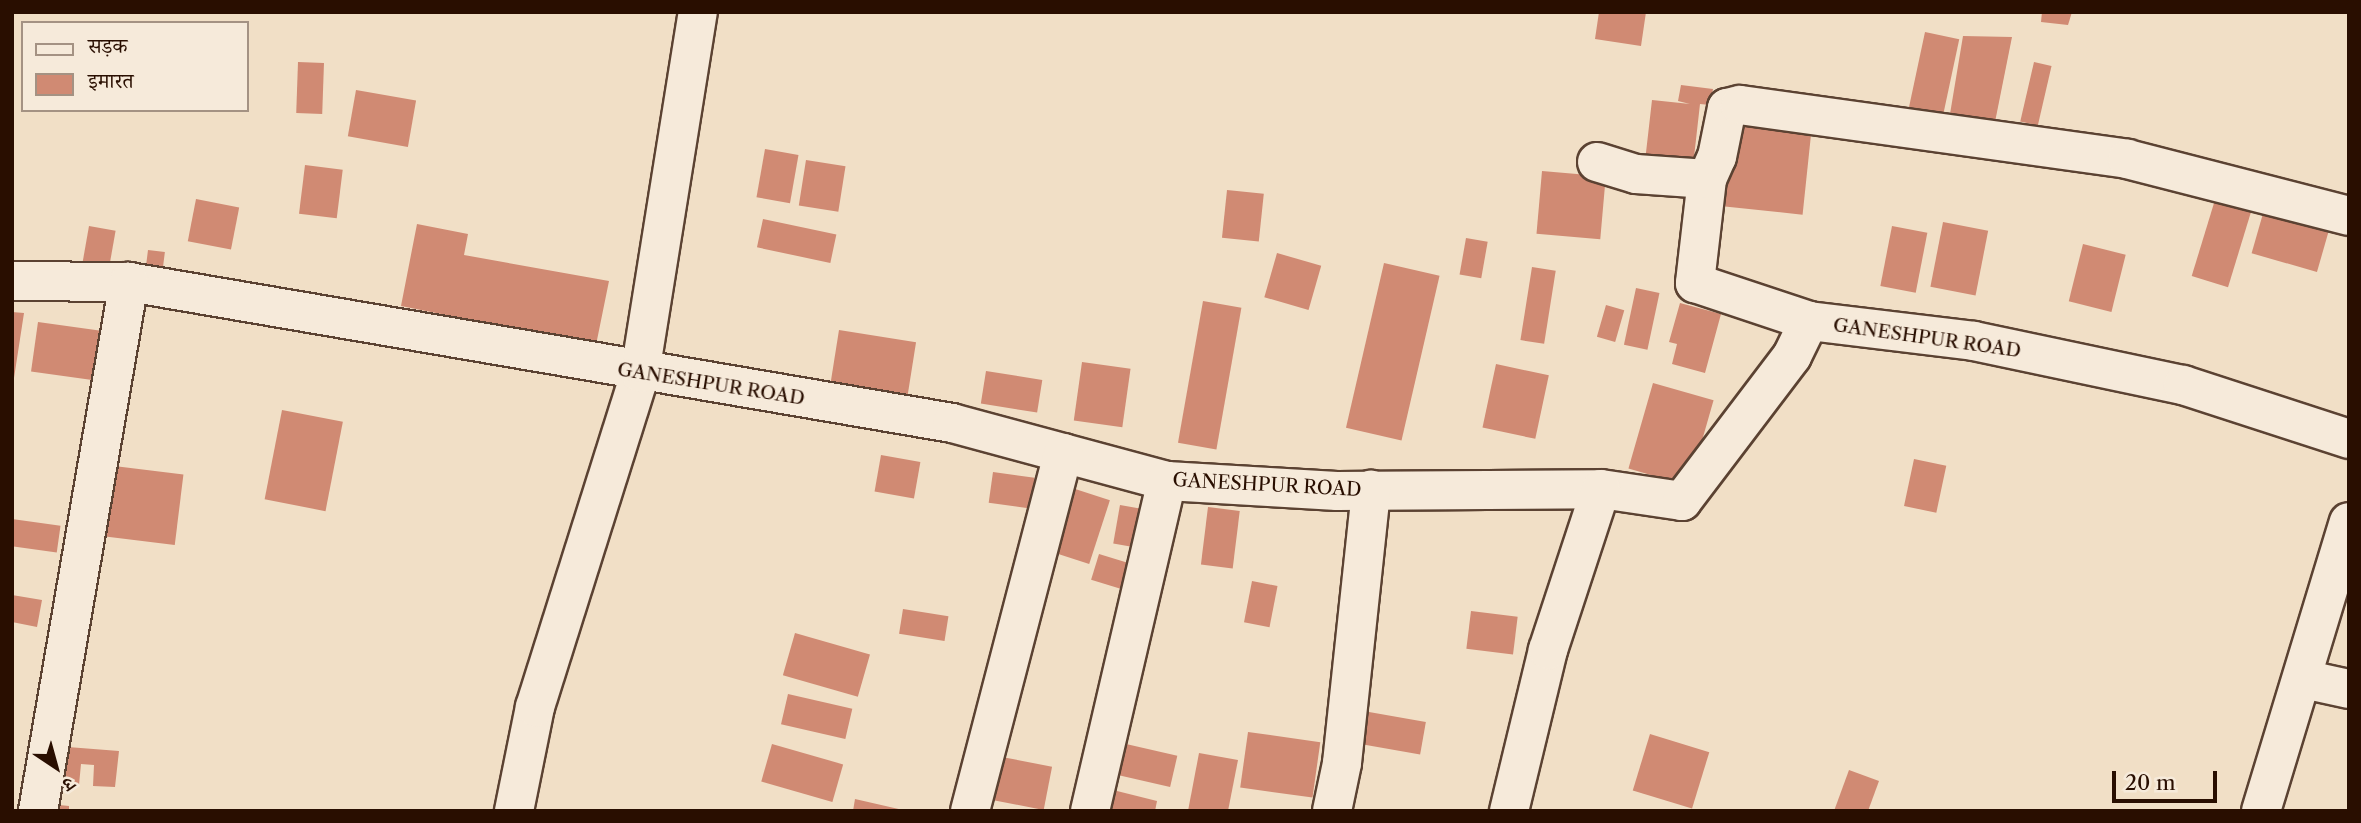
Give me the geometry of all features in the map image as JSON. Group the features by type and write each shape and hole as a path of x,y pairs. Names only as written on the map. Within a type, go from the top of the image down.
{"street":[{"path":"514,811 535,707 640,373 698,12"},
{"path":"1809,321 1695,283 1707,179 1717,157 1727,108 1740,105 2127,159 2349,216"},
{"path":"1597,162 1636,174 1707,179"},
{"name":"GANESHPUR ROAD","path":"12,281 129,282 640,373 952,424 1167,481 1371,490 1601,489 1682,501 1792,356 1809,321 1974,341 2183,385 2349,439"},
{"path":"38,811 129,282"},
{"path":"970,811 1063,453"},
{"path":"1090,811 1167,481"},
{"path":"1509,811 1548,650 1601,489"},
{"path":"1332,811 1342,763 1371,490"},
{"path":"2261,811 2349,522"},
{"path":"2303,679 2349,690"}],"building":[{"path":"1599,12 1646,12 1641,46 1595,39"},
{"path":"2042,12 2072,12 2068,25 2041,22"},
{"path":"1925,32 1959,39 1941,126 1906,119"},
{"path":"1963,36 2012,37 1994,127 1948,126"},
{"path":"298,62 324,63 322,114 296,113"},
{"path":"2034,62 2052,66 2038,125 2020,121"},
{"path":"1681,85 1713,89 1710,105 1700,104 1692,175 1644,170 1652,100 1690,104 1678,101"},
{"path":"356,90 416,101 408,147 348,136"},
{"path":"1734,121 1812,129 1803,215 1725,207"},
{"path":"765,149 798,155 790,203 756,197"},
{"path":"806,160 846,166 838,212 799,205"},
{"path":"305,165 343,170 337,218 299,214"},
{"path":"1542,171 1606,177 1600,239 1537,234"},
{"path":"1227,190 1264,194 1259,242 1222,238"},
{"path":"2218,190 2254,201 2228,287 2192,276"},
{"path":"196,199 239,207 231,250 188,241"},
{"path":"2264,210 2329,229 2317,272 2252,253"},
{"path":"763,219 836,235 830,263 757,247"},
{"path":"1943,222 1988,231 1976,296 1930,287"},
{"path":"417,224 468,234 464,255 609,281 596,345 401,306"},
{"path":"89,226 116,231 109,270 82,265"},
{"path":"1892,226 1927,233 1916,293 1880,286"},
{"path":"1466,238 1488,242 1481,278 1460,274"},
{"path":"2083,244 2126,255 2111,312 2069,301"},
{"path":"148,250 165,252 161,286 144,284"},
{"path":"1277,253 1321,266 1309,310 1264,297"},
{"path":"1384,263 1440,276 1402,440 1346,428"},
{"path":"1532,267 1556,271 1544,344 1520,340"},
{"path":"1636,288 1659,293 1647,350 1624,345"},
{"path":"1203,301 1241,308 1216,450 1178,443"},
{"path":"1680,303 1721,314 1705,373 1672,364 1677,344 1669,342"},
{"path":"1606,305 1624,310 1615,342 1597,337"},
{"path":"12,312 24,313 14,378 12,378"},
{"path":"38,322 106,332 99,381 31,372"},
{"path":"839,330 916,342 907,399 830,387"},
{"path":"1082,362 1131,369 1122,427 1074,420"},
{"path":"1496,364 1549,375 1535,439 1482,428"},
{"path":"986,371 1042,380 1037,413 981,404"},
{"path":"1653,383 1714,400 1689,486 1628,469"},
{"path":"282,410 343,422 325,511 265,499"},
{"path":"881,455 920,462 914,498 875,491"},
{"path":"1914,459 1946,466 1936,513 1904,506"},
{"path":"106,465 183,475 175,545 97,535"},
{"path":"993,472 1035,478 1030,509 989,503"},
{"path":"1069,487 1110,500 1089,564 1048,551"},
{"path":"1120,505 1155,511 1149,550 1113,543"},
{"path":"1208,507 1240,511 1233,568 1201,565"},
{"path":"12,519 61,526 57,553 12,546"},
{"path":"1099,554 1138,566 1130,592 1091,580"},
{"path":"1252,581 1278,586 1270,627 1244,622"},
{"path":"12,595 42,600 37,627 12,622"},
{"path":"903,609 948,616 945,641 899,634"},
{"path":"1471,611 1518,617 1513,654 1466,649"},
{"path":"795,633 870,654 858,697 783,675"},
{"path":"788,694 852,709 845,739 781,724"},
{"path":"1352,709 1426,722 1420,755 1346,741"},
{"path":"1248,732 1320,742 1312,798 1240,787"},
{"path":"1650,734 1709,752 1692,809 1633,790"},
{"path":"1113,741 1177,756 1170,787 1106,772"},
{"path":"772,744 843,764 832,802 761,781"},
{"path":"55,746 119,751 115,787 93,786 94,765 81,764 79,785 52,782"},
{"path":"1199,753 1238,760 1228,811 1188,811"},
{"path":"1002,757 1052,767 1044,810 994,800"},
{"path":"1849,770 1879,781 1868,811 1834,811"},
{"path":"1105,788 1157,801 1155,811 1099,811"},
{"path":"855,799 903,810 903,811 853,811"},
{"path":"40,803 69,806 69,811 39,811"}]}
